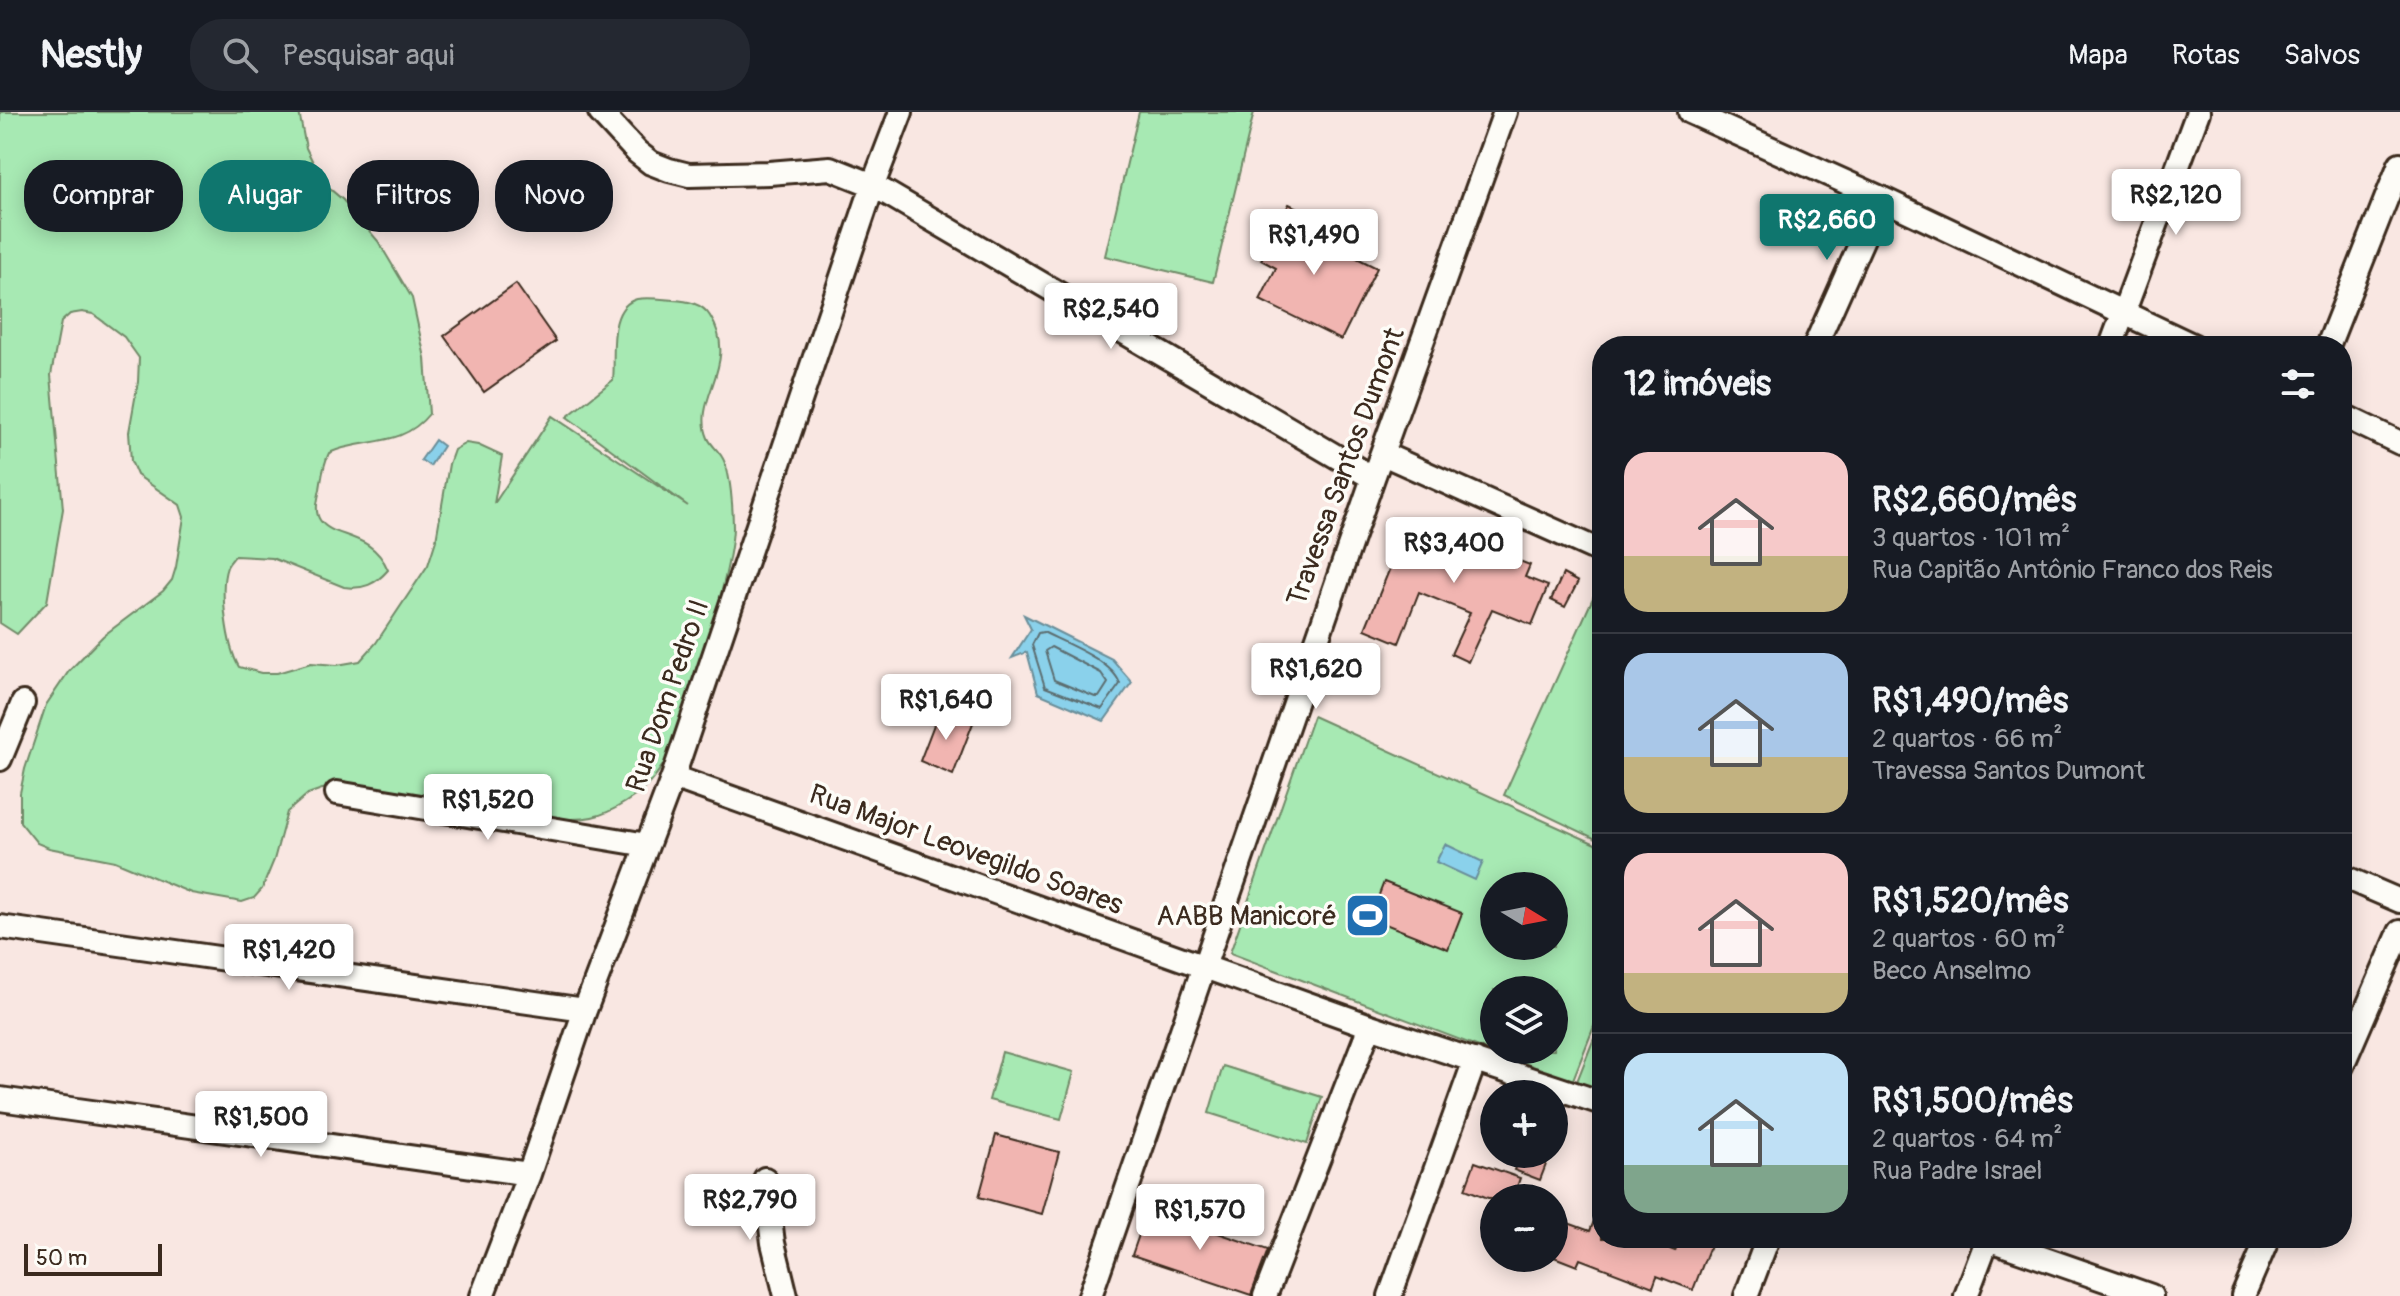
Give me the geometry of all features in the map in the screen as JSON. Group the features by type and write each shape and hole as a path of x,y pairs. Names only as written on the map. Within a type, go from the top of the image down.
{"street":[{"path":"600,112 637,152 651,163 669,170 689,175 830,168 873,185 1373,478"},
{"name":"Rua Dom Pedro II","path":"482,1296 673,777 873,185 901,112"},
{"name":"Travessa Santos Dumont","path":"1090,1296 1373,478 1505,112"},
{"path":"1690,112 1881,198 2172,336"},
{"path":"2115,336 2198,112"},
{"path":"2332,336 2400,164"},
{"path":"1819,336 1881,198"},
{"path":"2352,420 2400,443"},
{"path":"1383,454 1592,548"},
{"path":"0,759 23,703"},
{"name":"Rua Major Leovegildo Soares","path":"673,777 1370,1026 1592,1100"},
{"path":"337,793 647,845"},
{"path":"2352,880 2400,901"},
{"path":"0,927 585,1010"},
{"path":"2352,1043 2400,932"},
{"path":"1265,1296 1370,1026"},
{"path":"1390,1296 1475,1060"},
{"path":"0,1099 529,1174"},
{"path":"765,1179 773,1243 786,1296"},
{"path":"1746,1296 1764,1248"},
{"path":"1966,1296 1983,1248"},
{"path":"2015,1248 2151,1296"},
{"path":"2243,1296 2264,1248"}],"green space":[{"path":"0,112 299,112 306,148 312,160 199,160 199,232 331,232 331,190 347,205 347,232 370,232 412,298 425,358 429,414 418,425 394,438 329,453 317,505 318,516 326,526 372,548 388,570 369,585 351,588 272,558 235,556 228,565 225,577 224,603 231,646 239,667 261,673 277,673 311,663 337,665 360,661 376,643 428,565 436,540 449,464 454,450 466,443 502,456 494,504 552,416 688,506 567,417 613,380 614,334 627,304 641,298 655,298 694,304 707,312 718,334 719,366 704,423 708,438 725,463 731,491 733,528 726,573 695,693 677,739 648,785 608,812 570,819 347,786 322,789 308,794 287,812 274,860 262,889 254,898 242,902 191,893 115,861 37,843 20,822 20,793 46,705 69,671 103,636 163,591 172,580 184,517 180,505 137,475 131,461 129,432 139,358 124,337 93,314 70,314 61,322 51,375 63,509 47,602 17,634 0,623"},
{"path":"1139,112 1254,112 1213,282 1105,256"},
{"path":"1592,600 1592,837 1504,795"},
{"name":"AABB Manicoré","path":"1313,716 1592,842 1592,1031 1572,1082 1524,1064 1568,1064 1568,976 1480,976 1480,1047 1230,953"},
{"path":"1592,1043 1592,1090 1576,1084"},
{"path":"1002,1052 1074,1072 1061,1119 989,1100"},
{"path":"1223,1066 1322,1097 1307,1144 1209,1113"}],"water":[{"path":"435,440 443,446 430,466 421,460"},
{"path":"1024,615 1112,659 1132,682 1104,721 1038,693 1027,652 1012,658 1031,629"},
{"path":"1445,844 1483,862 1475,880 1436,862"}],"building":[{"path":"1289,204 1313,216 1305,232 1377,268 1341,340 1260,300 1276,268 1261,260"},
{"path":"516,284 556,341 484,392 444,336"},
{"path":"1410,519 1496,554 1502,542 1518,549 1514,559 1530,565 1525,577 1548,586 1532,625 1492,609 1468,662 1451,654 1470,613 1419,592 1399,643 1365,629"},
{"path":"1563,574 1578,582 1565,607 1551,600"},
{"path":"940,709 973,723 953,775 920,761"},
{"path":"1384,882 1462,913 1448,949 1370,918"},
{"path":"996,1135 1059,1152 1042,1214 979,1197"},
{"path":"1475,1162 1480,1164 1480,1168 1492,1168 1520,1178 1518,1184 1480,1184 1480,1195 1465,1189"},
{"path":"1515,1168 1545,1168 1540,1180"},
{"path":"1148,1209 1268,1250 1251,1295 1132,1255"},
{"path":"1568,1223 1590,1231 1592,1226 1592,1248 1667,1248 1675,1251 1676,1248 1709,1248 1693,1290 1657,1276 1653,1287 1580,1259 1577,1266 1568,1262"}],"place":[{"name":"AABB Manicoré","path":"1368,916"}]}
